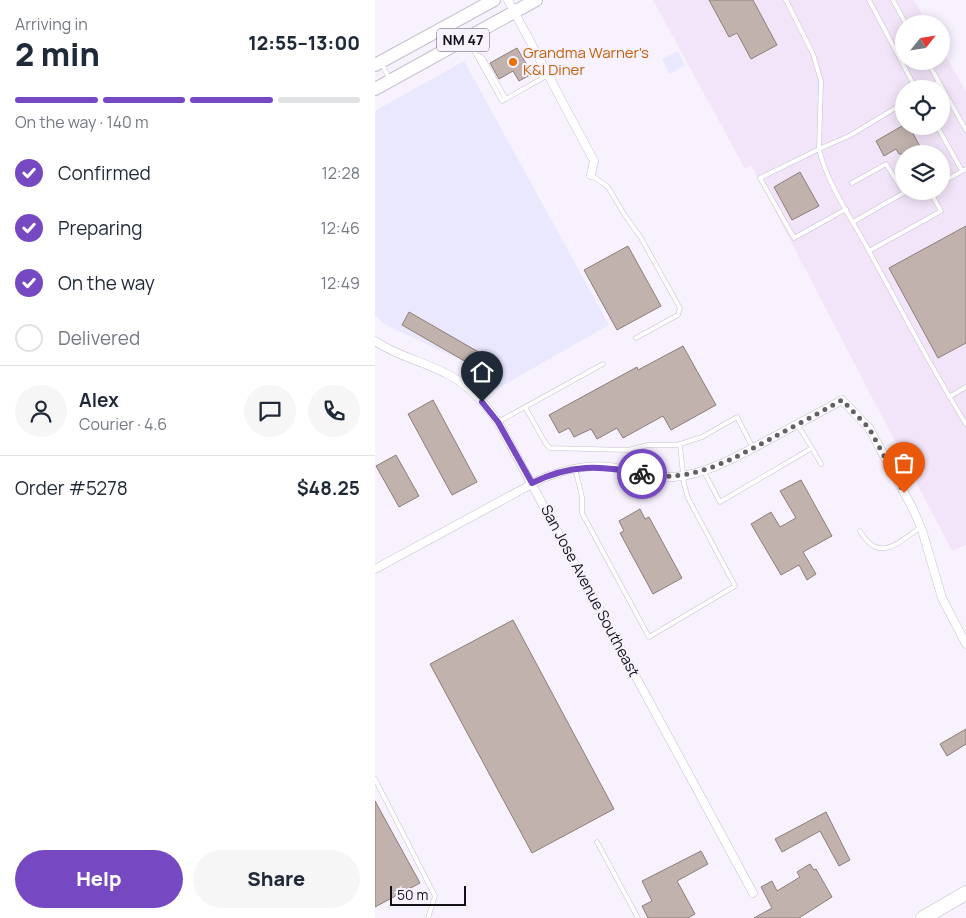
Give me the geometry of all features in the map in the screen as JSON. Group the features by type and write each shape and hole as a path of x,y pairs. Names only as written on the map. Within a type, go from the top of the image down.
{"highway":[{"path":"923,918 966,893"}],"main road":[{"name":"NM 47","path":"378,64 494,0"},
{"name":"NM 47","path":"375,88 536,0"}],"street":[{"path":"508,0 594,161 591,175"},
{"name":"San Jose Avenue Southeast","path":"375,341 395,353 454,377 469,388 487,406 498,422 753,893"},
{"path":"375,568 543,478 575,468 609,467 661,476 683,475 703,470 737,457 842,400 869,428 921,527 941,598 966,644"}],"lane":[{"path":"786,0 813,54 821,81 819,149 823,166 949,397 966,424"},
{"path":"869,0 911,80"},
{"path":"893,0 901,15"},
{"path":"467,38 502,101 548,75"},
{"path":"378,64 390,81"},
{"path":"950,102 966,130"},
{"path":"846,209 794,238 760,178 849,136 895,108"},
{"path":"943,135 964,170 950,178"},
{"path":"852,183 886,164 895,177"},
{"path":"591,175 608,187 641,238 680,308 677,315 636,338"},
{"path":"853,222 895,198"},
{"path":"869,251 941,211 935,200"},
{"path":"498,422 603,364"},
{"path":"949,397 966,387"},
{"path":"525,407 550,448 628,450 648,445 680,445 702,437 737,417 753,448"},
{"path":"797,424 821,464"},
{"path":"575,468 582,497 583,513 649,637 735,586 688,498 683,475 680,445"},
{"path":"703,470 721,502 812,448"},
{"path":"861,531 871,546 889,548 921,527"},
{"path":"375,779 435,896 428,918"},
{"path":"597,842 638,918"}],"shaded area":[{"path":"653,0 914,0 923,15 895,15 895,70 950,70 950,63 966,91 966,545 952,551 751,165 745,169"},
{"path":"678,51 685,66 669,74 662,59"},
{"path":"464,61 609,325 495,390 460,360 384,324 375,315 375,111"}],"building":[{"path":"709,0 753,0 777,45 751,59 737,33 729,37"},
{"path":"517,48 532,74 519,81 513,71 499,79 490,63"},
{"path":"895,130 895,135 914,135 919,145 895,145 895,150 884,156 876,141"},
{"path":"800,172 819,206 792,220 774,187"},
{"path":"966,226 966,343 938,358 889,268"},
{"path":"628,246 661,306 617,330 584,270"},
{"path":"409,312 489,358 482,371 402,325"},
{"path":"683,346 716,405 671,430 663,416 623,438 617,428 597,439 591,429 574,437 569,428 559,433 549,415 637,367 638,370"},
{"path":"433,400 477,482 452,495 408,414"},
{"path":"396,455 419,496 399,507 376,466"},
{"path":"801,480 832,536 803,552 816,574 807,580 799,565 781,575 751,524 771,512 780,527 796,518 780,491"},
{"path":"640,509 645,519 649,517 682,578 653,594 620,533 624,531 619,521"},
{"path":"513,620 614,809 532,853 430,664"},
{"path":"966,729 966,744 947,756 940,744"},
{"path":"375,801 420,883 375,907"},
{"path":"826,812 850,860 839,866 820,831 782,852 775,839"},
{"path":"701,851 708,864 677,881 695,914 688,918 648,918 642,906 652,901 642,881"},
{"path":"810,864 814,870 816,869 832,897 799,918 754,918 772,908 761,887 772,881 777,891 800,877 797,872"}],"way so far":[{"path":"642,474 674,477 711,468 737,457 842,400 869,428 904,493"}],"place":[{"name":"Grandma Warner's K&I Diner","path":"513,62"}],"route":[{"path":"482,402 498,422 532,483 571,469 589,467 609,467 642,474"}]}
